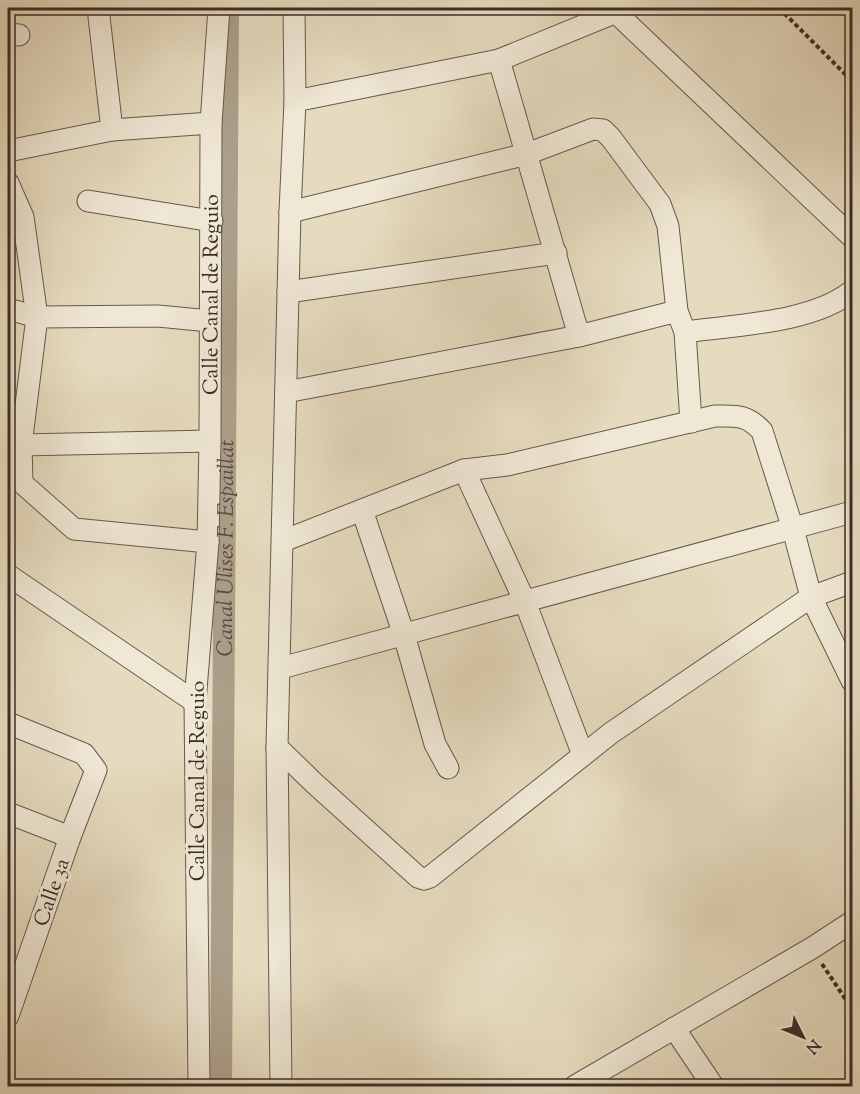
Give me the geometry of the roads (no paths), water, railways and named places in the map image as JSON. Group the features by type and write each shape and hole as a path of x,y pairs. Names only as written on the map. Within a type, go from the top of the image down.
{"street":[{"path":"98,8 112,130"},
{"name":"Calle Canal de Reguio","path":"199,1086 195,702 208,542 211,123 219,8"},
{"path":"281,1086 278,747 290,212 295,101 294,8"},
{"path":"295,101 499,60 618,9 852,237"},
{"path":"499,60 579,336"},
{"path":"8,151 112,130 211,123"},
{"path":"290,212 527,154 593,129 603,130 660,204 668,226 677,311 685,332 691,422"},
{"path":"8,183 23,217 37,317 14,443 15,489 74,529 208,542"},
{"path":"88,201 212,221"},
{"path":"288,292 556,253"},
{"path":"685,332 796,317 822,307 852,291"},
{"path":"8,309 37,317 158,316 210,321"},
{"path":"286,392 579,336 677,311"},
{"path":"283,541 464,470 507,465 715,416 740,416 752,421 762,431 793,529 811,597 852,681"},
{"path":"14,443 210,441"},
{"path":"464,470 525,602 583,756"},
{"path":"362,510 404,635 435,744 448,768"},
{"path":"281,668 852,512"},
{"path":"8,575 195,702"},
{"path":"278,747 314,783 418,877 430,878 611,733 811,597 852,582"},
{"name":"Calle 3a","path":"8,723 84,753 96,770 70,837 8,1016"},
{"path":"8,813 70,837"},
{"path":"575,1086 812,948 852,922"},
{"path":"674,1028 712,1086"}],"waterway":[{"name":"Canal Ulises F. Espaillat","path":"221,1086 228,8"}]}
